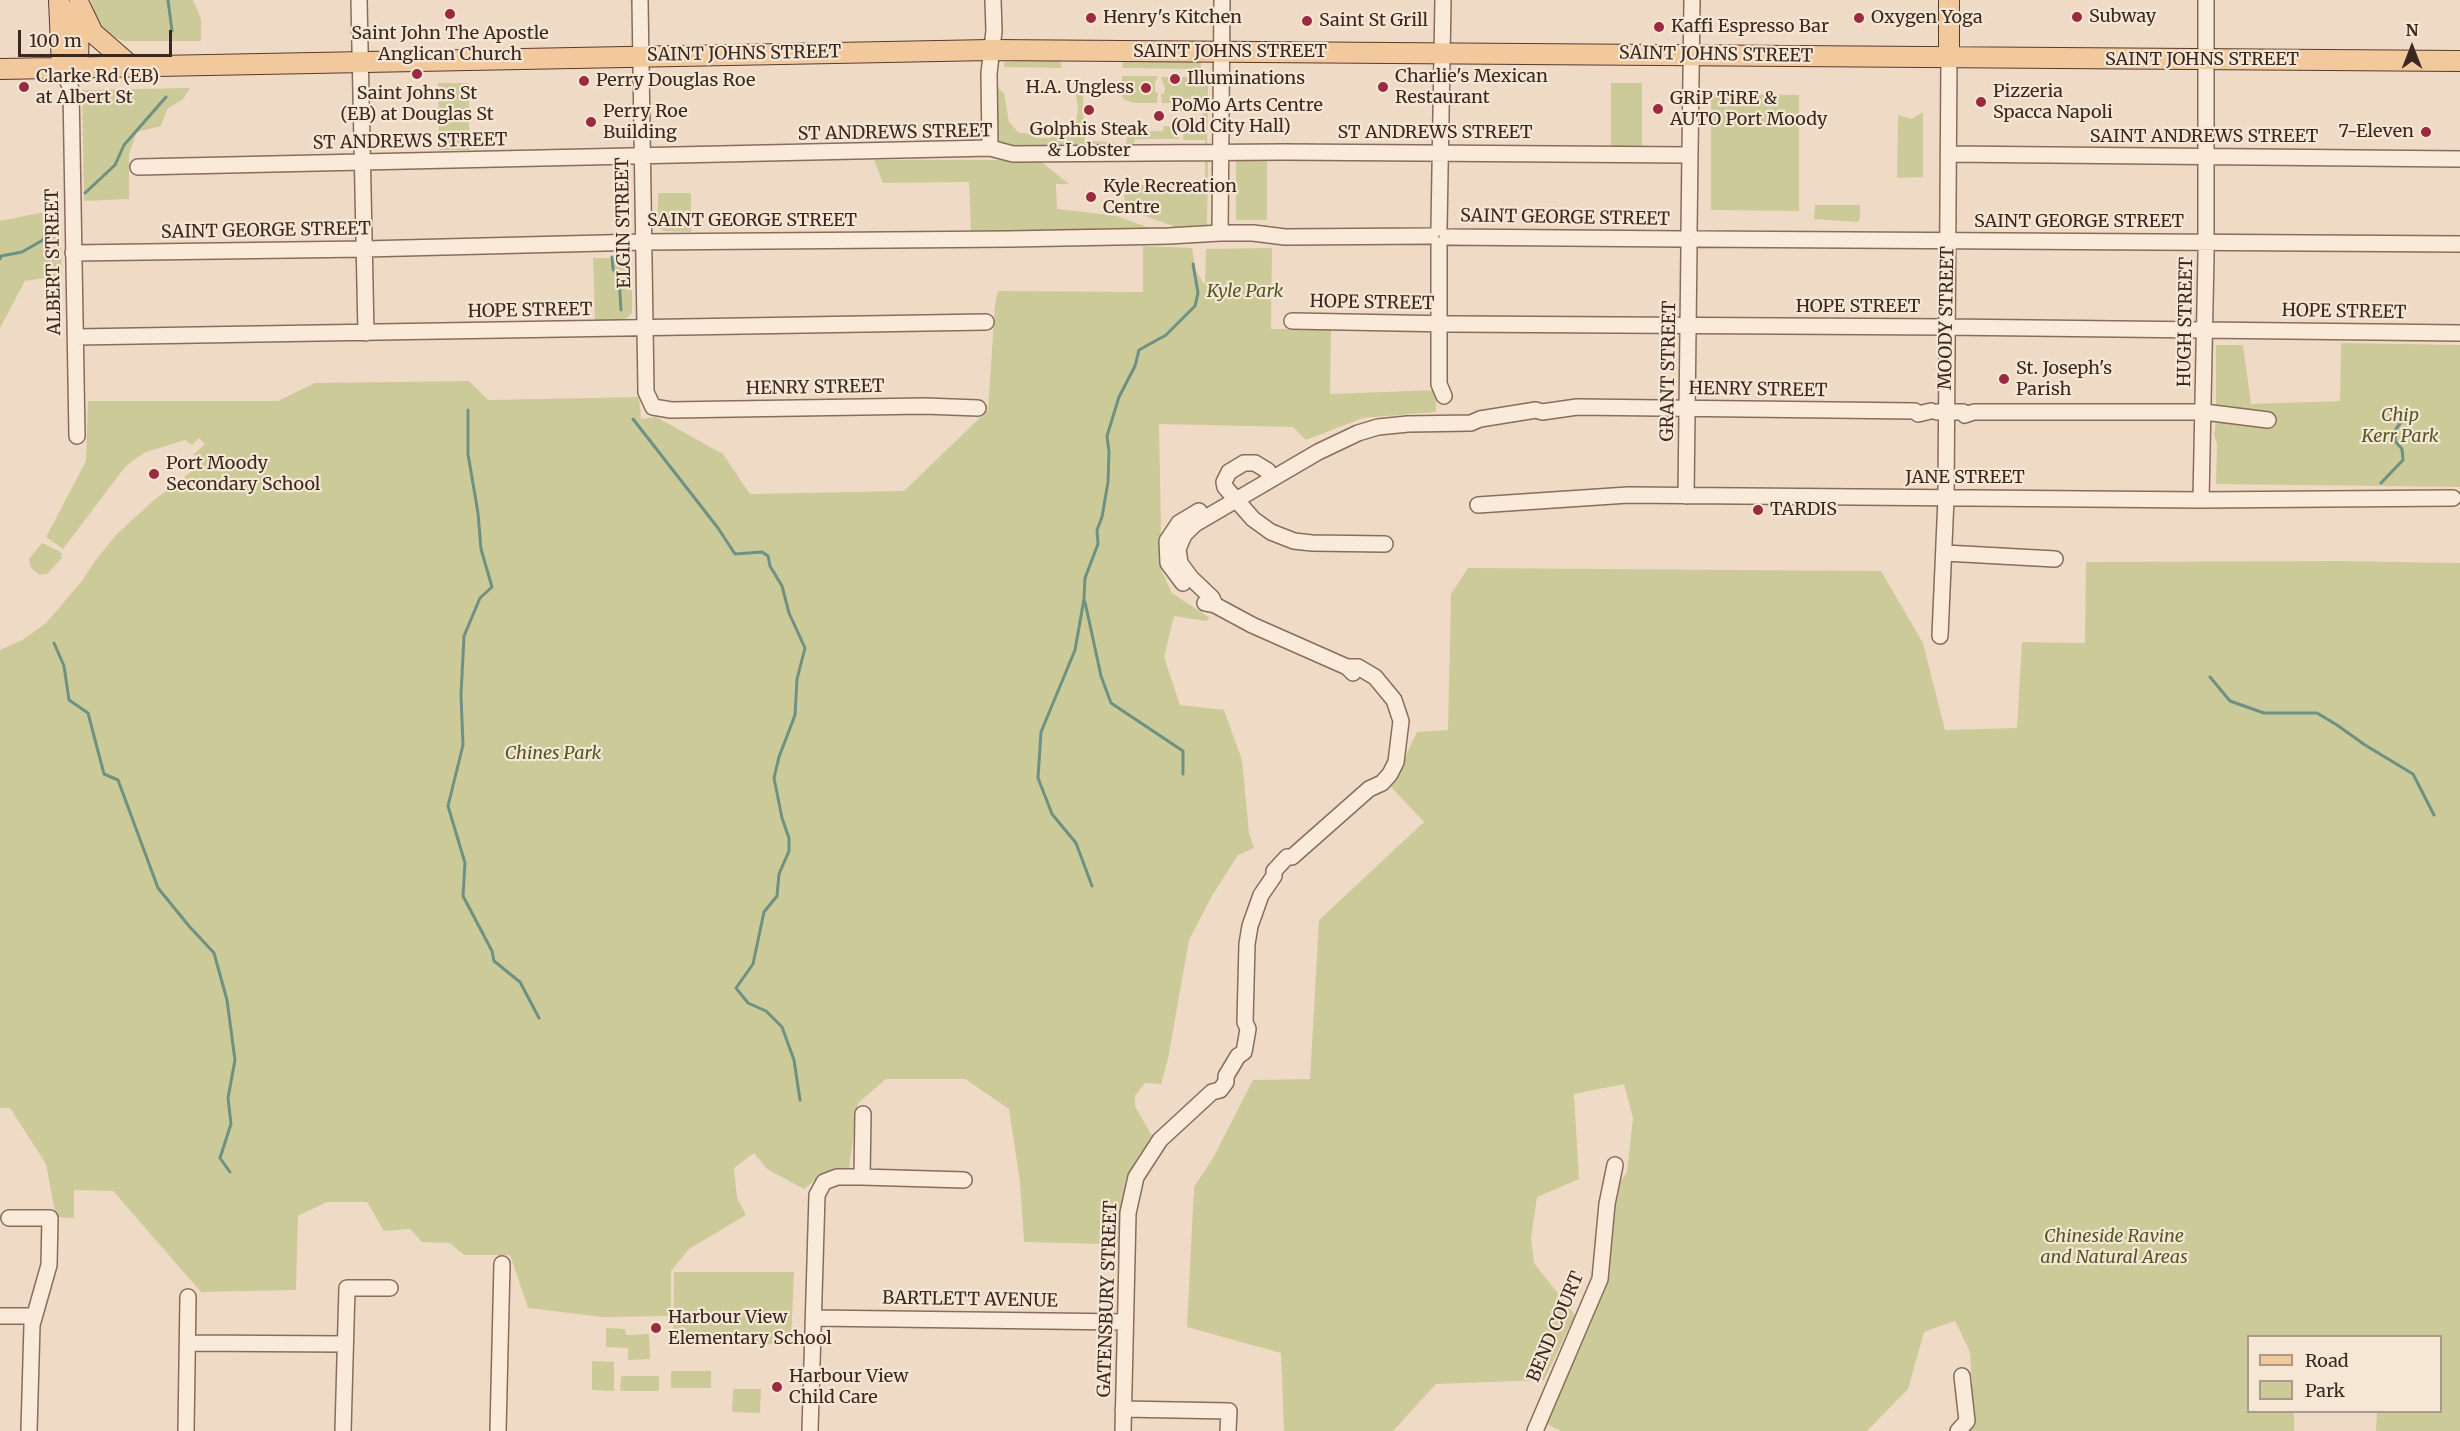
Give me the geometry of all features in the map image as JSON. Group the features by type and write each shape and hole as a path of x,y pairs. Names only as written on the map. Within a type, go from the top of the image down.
{"main road":[{"path":"59,0 70,67"},
{"name":"MOODY STREET","path":"1949,0 1949,57"},
{"path":"70,67 79,2"},
{"path":"79,2 89,27 98,39 131,66"},
{"name":"SAINT JOHNS STREET","path":"0,69 991,50 2460,62"}],"street":[{"path":"359,0 366,333"},
{"name":"ELGIN STREET","path":"640,0 646,392 653,407"},
{"path":"990,148 993,0"},
{"path":"1220,233 1222,0"},
{"path":"1443,0 1439,384 1444,396"},
{"name":"GRANT STREET","path":"1686,496 1692,0"},
{"name":"HUGH STREET","path":"2201,500 2207,156 2206,0"},
{"name":"MOODY STREET","path":"1940,636 1946,498 1961,412 1946,327 1949,57"},
{"name":"ALBERT STREET","path":"70,67 76,436"},
{"name":"ST ANDREWS STREET","path":"138,167 990,148 1013,154 1689,155"},
{"name":"SAINT ANDREWS STREET","path":"1948,154 2460,159"},
{"name":"SAINT GEORGE STREET","path":"73,253 644,242 1021,239 1220,233 1252,233 1285,237 1439,236 2460,244"},
{"name":"HOPE STREET","path":"1292,321 2460,333"},
{"name":"HOPE STREET","path":"76,337 986,322"},
{"name":"HENRY STREET","path":"653,407 671,410 925,406 978,408"},
{"name":"HENRY STREET","path":"1358,433 1378,427 1408,423 1471,423 1479,427 1514,423 1537,417 1542,412 1565,408 1914,411 1918,408 1926,408 1931,411 1961,412 2204,412 2268,420"},
{"path":"1358,433 1348,432 1318,443 1268,471 1255,463 1244,463 1225,476 1225,487 1261,525 1271,532 1294,541 1385,544"},
{"path":"1234,497 1358,433"},
{"name":"JANE STREET","path":"1478,505 1628,495 2201,500 2454,498"},
{"name":"GATENSBURY STREET","path":"1123,1431 1128,1213 1136,1177 1160,1140 1212,1092 1220,1090 1238,1056 1244,1052 1248,1029 1245,1022 1250,926 1261,895 1274,876 1280,874 1292,861 1292,857 1369,789 1382,783 1390,774 1396,762 1401,721 1394,700 1375,677 1358,667 1347,667 1252,625 1215,605 1212,598 1183,570 1178,556 1178,544 1184,535 1195,524 1234,497"},
{"path":"1945,553 2055,560"},
{"path":"862,1177 863,1114"},
{"name":"BEND COURT","path":"1534,1431 1600,1279 1607,1204 1615,1166"},
{"path":"810,1431 817,1195 824,1182 837,1177 964,1180"},
{"path":"9,1218 50,1218 49,1265 32,1324 28,1431"},
{"path":"498,1431 502,1264"},
{"path":"343,1431 347,1288 390,1288"},
{"path":"186,1431 188,1297"},
{"path":"0,1316 34,1316"},
{"name":"BARTLETT AVENUE","path":"814,1318 1125,1322"},
{"path":"188,1343 345,1344"},
{"path":"1958,1431 1967,1421 1962,1376"},
{"path":"1123,1409 1229,1411 1228,1431"}],"green space":[{"path":"91,0 193,0 201,19 201,41 124,41 109,36 101,27 93,11"},
{"path":"1060,61 1062,68 1004,67 1004,62"},
{"path":"1123,61 1201,62 1201,69 1122,68"},
{"path":"1122,76 1158,76 1155,82 1155,92 1158,93 1157,103 1134,103 1125,100 1122,97"},
{"path":"1161,77 1200,77 1200,85 1205,85 1208,77 1208,106 1186,106 1186,111 1177,111 1177,103 1162,103 1161,94 1164,94 1165,88"},
{"path":"438,83 469,83 469,150 439,150"},
{"path":"1611,83 1642,83 1642,146 1611,146"},
{"path":"1078,86 1083,88 1084,130 1087,130 1084,141 1114,142 1112,146 1008,146 998,140 995,95 998,88 1004,93 1009,122 1018,132 1033,135 1035,138 1050,138 1053,134 1070,136 1075,128 1078,109 1075,90"},
{"path":"190,88 183,99 167,109 161,126 137,132 129,154 129,199 84,201 82,90"},
{"path":"1711,94 1799,95 1799,211 1711,210"},
{"path":"1203,111 1208,111 1207,146 1205,147 1205,140 1183,140 1184,125 1202,126"},
{"path":"1923,112 1923,177 1897,178 1898,115 1912,119"},
{"path":"1164,126 1174,127 1174,132 1179,132 1179,139 1135,139 1134,145 1126,145 1127,135 1130,132 1163,131"},
{"path":"1236,159 1267,159 1267,220 1236,220"},
{"path":"874,160 1039,160 1069,184 1056,184 1057,209 1117,216 1152,229 971,231 969,182 883,183"},
{"path":"1205,162 1208,162 1207,226 1200,229 1175,229 1173,226 1125,209 1124,193 1130,192 1135,185 1205,185"},
{"path":"658,193 691,193 691,232 664,231 658,227"},
{"path":"1815,205 1860,205 1860,219 1858,222 1814,219"},
{"path":"44,212 60,214 62,275 25,281 0,328 0,221"},
{"name":"Chines Park","path":"1143,246 1192,248 1196,271 1205,285 1206,249 1272,248 1271,329 1331,329 1330,394 1436,390 1436,412 1363,418 1306,440 1293,427 1159,424 1161,530 1159,565 1172,593 1210,618 1206,621 1174,616 1164,657 1180,705 1224,710 1242,760 1249,833 1254,848 1238,855 1213,894 1189,940 1168,1059 1161,1084 1145,1083 1135,1096 1135,1106 1152,1136 1133,1165 1121,1205 1117,1253 1102,1244 1024,1242 1020,1182 1009,1109 965,1079 886,1079 858,1103 849,1169 819,1177 804,1189 767,1169 754,1153 734,1168 737,1198 746,1215 689,1249 671,1271 671,1316 602,1317 528,1308 510,1255 464,1255 450,1243 422,1242 410,1229 384,1231 367,1202 327,1202 298,1216 296,1290 201,1292 113,1191 74,1190 74,1218 56,1217 46,1164 10,1108 0,1108 0,650 22,640 46,623 82,581 116,535 154,500 199,466 194,454 205,444 199,438 192,445 185,440 146,452 135,459 125,467 63,549 46,537 86,461 88,401 278,401 315,383 469,381 488,400 639,397 641,419 656,417 723,454 750,494 904,491 988,410 995,305 998,291 1143,292"},
{"path":"593,258 622,258 632,286 632,313 623,322 595,323"},
{"name":"Chip Kerr Park","path":"2341,343 2460,345 2460,487 2216,484 2217,444 2214,435 2216,345 2243,345 2251,404 2340,401"},
{"path":"42,543 61,552 62,558 47,574 40,575 31,568 29,559"},
{"name":"Chineside Ravine and Natural Areas","path":"2086,562 2460,563 2460,1431 2376,1431 2377,1413 2442,1413 2442,1335 2247,1335 2247,1413 2294,1413 2294,1431 1969,1431 1974,1422 1970,1352 1955,1321 1924,1332 1908,1389 1867,1431 1561,1431 1543,1422 1601,1284 1615,1190 1627,1172 1633,1118 1624,1084 1574,1094 1579,1179 1537,1197 1531,1238 1534,1263 1575,1315 1544,1380 1436,1384 1393,1431 1284,1431 1281,1353 1187,1327 1194,1187 1213,1158 1253,1080 1310,1079 1319,920 1424,822 1391,787 1417,732 1448,730 1451,594 1468,568 1881,571 1923,643 1945,730 2017,728 2022,642 2085,643"},
{"path":"674,1272 794,1272 791,1344 673,1345"},
{"path":"606,1328 625,1329 626,1335 649,1334 650,1359 628,1360 628,1348 606,1347"},
{"path":"592,1361 614,1362 614,1391 592,1390"},
{"path":"671,1371 711,1371 711,1388 671,1388"},
{"path":"621,1376 659,1376 659,1391 620,1391"},
{"path":"733,1389 761,1389 760,1413 732,1412"}],"waterway":[{"path":"168,0 172,31"},
{"path":"85,193 115,165 124,145 166,97"},
{"path":"0,259 1,256 22,252 43,240 47,230"},
{"path":"612,257 613,269 619,278 621,310"},
{"path":"1092,886 1076,843 1052,814 1038,778 1041,732 1075,650 1084,599 1085,578 1098,544 1097,530 1102,517 1108,482 1107,436 1119,397 1135,366 1139,350 1166,335 1195,306 1198,293 1193,264"},
{"path":"468,410 468,454 478,513 481,549 492,587 480,598 464,636 461,695 463,745 448,806 465,863 463,896 492,951 494,961 520,982 539,1018"},
{"path":"2381,483 2403,460 2402,449 2395,441 2396,429 2404,418"},
{"path":"633,419 718,528 735,554 762,552 768,556 770,566 782,586 789,613 805,648 797,679 795,715 779,757 774,778 782,818 789,838 789,851 779,874 777,896 764,912 753,964 736,988 748,1003 766,1011 782,1027 794,1060 800,1100"},
{"path":"1085,602 1101,676 1111,703 1183,751 1183,774"},
{"path":"54,643 64,666 69,700 88,713 104,774 118,780 158,888 214,953 227,1000 235,1060 228,1098 231,1124 220,1158 230,1172"},
{"path":"2210,677 2230,701 2264,713 2317,713 2337,725 2413,774 2434,815"}],"place":[{"name":"Saint John The Apostle Anglican Church","path":"450,14"},
{"name":"Subway","path":"2077,17"},
{"name":"Henry's Kitchen","path":"1091,18"},
{"name":"Oxygen Yoga","path":"1859,18"},
{"name":"Saint St Grill","path":"1307,21"},
{"name":"Kaffi Espresso Bar","path":"1659,27"},
{"name":"Saint Johns St (EB) at Douglas St","path":"417,74"},
{"name":"Illuminations","path":"1175,79"},
{"name":"Perry Douglas Roe","path":"584,81"},
{"name":"Clarke Rd (EB) at Albert St","path":"24,87"},
{"name":"Charlie's Mexican Restaurant","path":"1383,87"},
{"name":"H.A. Ungless","path":"1146,88"},
{"name":"Pizzeria Spacca Napoli","path":"1981,102"},
{"name":"GRiP TiRE & AUTO Port Moody","path":"1658,109"},
{"name":"Golphis Steak & Lobster","path":"1089,110"},
{"name":"PoMo Arts Centre (Old City Hall)","path":"1159,116"},
{"name":"Perry Roe Building","path":"591,122"},
{"name":"7-Eleven","path":"2426,132"},
{"name":"Kyle Recreation Centre","path":"1091,197"},
{"name":"St. Joseph's Parish","path":"2004,379"},
{"name":"Port Moody Secondary School","path":"154,474"},
{"name":"TARDIS","path":"1758,510"},
{"name":"Harbour View Elementary School","path":"656,1328"},
{"name":"Harbour View Child Care","path":"777,1387"}],"park label":[{"name":"Kyle Park","path":"1245,292"}]}
